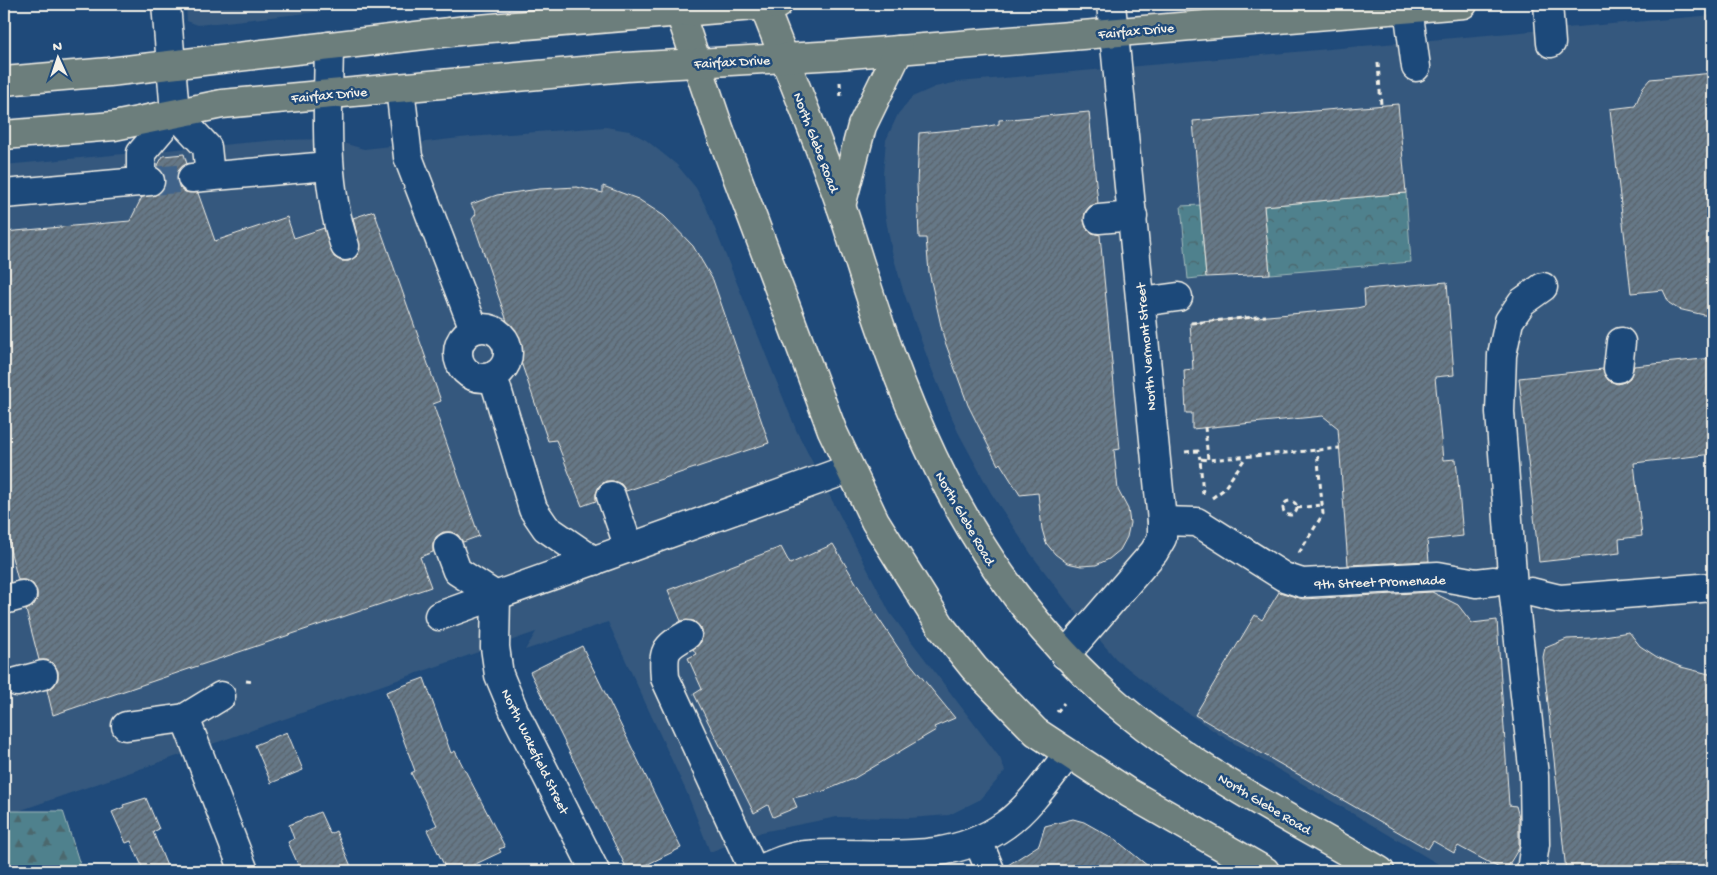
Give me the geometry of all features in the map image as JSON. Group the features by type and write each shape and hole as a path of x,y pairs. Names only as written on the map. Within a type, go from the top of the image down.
{"main road":[{"path":"4,81 678,8 768,4"},
{"name":"North Glebe Road","path":"768,4 784,58 841,206 882,330 921,430 946,485 969,528 995,568 1038,626 1065,656 1109,697 1170,745 1230,783 1380,871"},
{"name":"Fairfax Drive","path":"4,135 114,126 222,104 626,67 899,50 1463,4"},
{"path":"678,8 797,340 849,470 875,521 942,628 974,668 1036,732 1129,793 1265,871"},
{"path":"841,206 862,126 899,50"}],"street":[{"path":"166,4 175,113 207,147 201,177 328,166"},
{"name":"North Vermont Street","path":"1065,656 1159,546 1162,521 1111,4"},
{"path":"1548,4 1551,43"},
{"path":"1408,8 1416,67"},
{"path":"329,46 328,166 337,224 345,246"},
{"path":"400,88 408,157 474,329"},
{"path":"4,194 145,182 141,153 175,113"},
{"path":"1099,219 1133,216"},
{"path":"1531,871 1535,844 1534,776 1513,587 1500,412 1502,355 1509,322 1522,302 1543,287"},
{"path":"1141,302 1178,297"},
{"path":"491,328 504,339 508,347 506,364 493,376 478,378 464,369 460,363 458,346 467,333 474,329 491,328"},
{"path":"493,376 533,509 546,528 594,561"},
{"path":"439,616 849,470"},
{"path":"611,496 629,548"},
{"path":"1162,521 1198,514"},
{"name":"9th Street Promenade","path":"1198,514 1284,578 1312,584 1438,576 1476,583 1494,581"},
{"path":"448,547 456,572 496,596"},
{"path":"1532,592 1560,600 1713,587"},
{"name":"North Wakefield Street","path":"496,596 495,647 499,675 514,711 595,871"},
{"path":"687,635 670,644 663,655 665,678 755,871 804,855 889,856 948,861 1006,825 1039,792 1068,754"},
{"path":"17,682 43,675"},
{"path":"126,726 185,718 221,696"},
{"path":"185,718 244,871"},
{"path":"978,841 990,870"}],"path":[{"path":"1378,63 1381,105"},
{"path":"840,76 841,99"},
{"path":"1184,324 1266,316"},
{"path":"1205,427 1208,460"},
{"path":"1200,460 1340,448"},
{"path":"1284,578 1323,514 1317,450"},
{"path":"1180,452 1198,451 1203,493 1198,514"},
{"path":"1198,514 1223,490 1247,456"},
{"path":"1289,502 1294,502 1297,508 1296,512 1290,515 1284,510 1284,506 1289,502"},
{"path":"1297,508 1322,505"},
{"path":"1055,714 1064,703"}],"shaded area":[{"path":"186,4 391,4 198,25 187,21"},
{"path":"1713,15 1713,871 1450,871 1220,735 1164,697 1116,659 1072,608 1031,554 991,493 958,432 930,365 903,290 892,252 885,214 883,174 886,140 898,114 912,97 935,87 958,82"},
{"path":"606,127 629,131 646,140 677,165 696,188 707,209 797,432 890,613 1000,758 1005,771 981,799 949,815 910,818 837,817 762,832 710,852 687,793 608,622 525,650 536,632 4,816 4,165 277,140 329,139 364,149 469,137"}],"green space":[{"path":"1406,193 1411,262 1270,274 1264,206"},
{"path":"1200,205 1206,277 1188,279 1181,206"},
{"path":"4,811 63,811 82,871 9,871 4,853"}],"building":[{"path":"1713,73 1713,317 1678,309 1669,303 1663,290 1631,293 1610,109 1635,106 1643,87 1650,79"},
{"path":"1398,104 1406,193 1264,206 1270,274 1206,277 1193,121"},
{"path":"1089,112 1098,203 1090,206 1085,212 1084,221 1086,228 1092,233 1100,235 1120,449 1114,450 1118,490 1128,509 1130,523 1127,537 1120,550 1109,559 1096,565 1081,566 1067,563 1055,554 1046,543 1042,529 1038,493 1020,495 1000,463 998,465 968,405 944,339 929,272 926,238 919,238 917,185 919,133 984,127 999,124 999,120"},
{"path":"184,154 187,164 178,171 177,180 179,187 185,192 198,193 215,241 287,217 294,238 324,228 334,257 341,261 349,261 357,256 360,249 353,218 374,211 441,401 433,404 479,536 463,542 458,535 451,532 443,532 436,537 433,544 433,552 420,557 431,587 53,715 47,690 54,686 58,679 58,671 54,664 47,660 39,660 26,610 33,606 37,599 37,591 33,584 25,580 18,580 4,527 4,232 130,221 142,197 159,194 164,188 165,179 163,172 157,167 163,156"},
{"path":"603,186 638,199 664,216 693,246 713,280 769,443 626,491 621,484 606,481 599,486 596,501 582,506 556,440 548,441 472,219 476,214 471,204 497,195 539,189 577,187 603,193"},
{"path":"1447,282 1454,375 1435,377 1443,460 1456,459 1463,536 1427,540 1429,561 1348,565 1338,428 1323,416 1192,429 1192,413 1186,413 1184,370 1193,369 1190,323 1357,308 1365,306 1364,289"},
{"path":"1713,358 1713,454 1634,463 1642,536 1619,539 1620,553 1539,562 1519,378 1603,369 1608,380 1617,384 1630,378 1634,366"},
{"path":"833,544 868,603 901,652 955,718 934,727 936,730 853,779 824,791 793,798 797,807 773,817 768,805 754,813 694,694 702,689 688,658 696,654 693,649 701,642 703,634 701,628 694,621 681,621 668,590 781,547 790,564"},
{"path":"1279,592 1303,599 1432,592 1458,605 1472,623 1497,620 1509,805 1516,806 1519,817 1519,848 1505,871 1458,846 1454,853 1433,841 1428,849 1195,715 1255,615 1262,620"},
{"path":"1629,632 1640,646 1657,657 1681,667 1713,675 1713,871 1566,871 1543,657 1545,648 1567,639 1592,638"},
{"path":"582,646 681,848 634,871 628,871 530,672"},
{"path":"424,678 451,753 455,751 505,847 499,849 501,852 461,871 447,871 427,830 437,825 411,773 415,771 386,692"},
{"path":"287,732 303,770 271,783 255,745"},
{"path":"146,798 159,829 153,832 169,871 144,871 131,841 126,843 112,812 124,807 123,805"},
{"path":"320,812 330,834 336,831 353,871 301,871 288,842 294,839 289,825"},
{"path":"1073,819 1084,822 1116,840 1154,871 1005,871 1005,867 1039,845 1045,826"}],"tunnel":[{"path":"150,181 192,178"}]}
